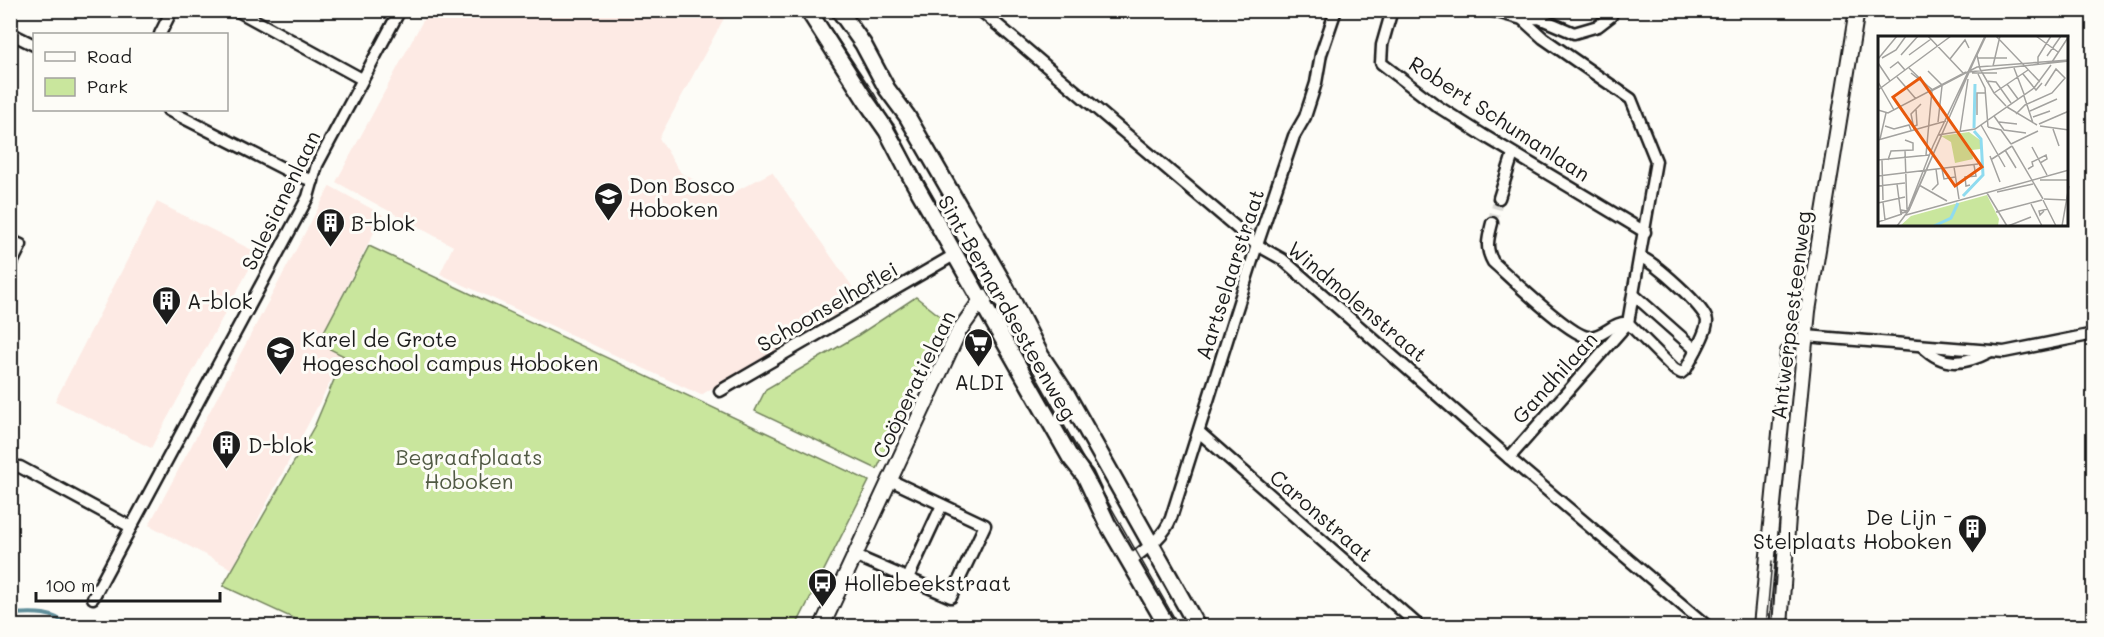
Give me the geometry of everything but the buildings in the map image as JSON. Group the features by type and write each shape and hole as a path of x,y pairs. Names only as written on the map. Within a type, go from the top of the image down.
{"main road":[{"name":"Sint-Bernardsesteenweg","path":"808,10 887,131 954,255 1070,457 1085,476 1107,523 1167,627"},
{"name":"Sint-Bernardsesteenweg","path":"839,10 863,44 875,69 907,116 1005,286 1041,356 1067,395 1197,627"}],"street":[{"path":"160,33 172,10"},
{"path":"236,10 362,79"},
{"name":"Salesianenlaan","path":"93,598 308,197 317,165 400,10"},
{"name":"Windmolenstraat","path":"980,10 1257,245 1282,259 1509,458 1707,627"},
{"name":"Aartselaarstraat","path":"1130,561 1152,545 1169,524 1257,245 1294,136 1305,117 1316,83 1321,54 1336,10"},
{"name":"Robert Schumanlaan","path":"1392,10 1382,45 1381,63 1437,106 1513,154 1645,231"},
{"name":"Gandhilaan","path":"1490,10 1522,20 1543,38 1632,99 1656,161 1628,323 1509,458"},
{"path":"1522,20 1542,15 1567,32 1574,33 1598,26 1611,16 1613,10"},
{"name":"Antwerpsesteenweg","path":"1780,627 1788,517 1816,255 1848,78 1857,10"},
{"path":"10,33 33,44"},
{"path":"170,111 292,173 313,181"},
{"path":"1499,198 1513,154"},
{"name":"Gandhilaan","path":"1492,223 1487,242 1487,253 1493,262 1573,332 1590,337 1603,333 1622,322 1628,323"},
{"path":"10,240 21,245 10,267"},
{"name":"Schoonselhoflei","path":"720,391 954,255"},
{"path":"1628,323 1674,369 1681,373 1686,369 1706,326 1705,313 1656,265 1640,257"},
{"name":"Coöperatielaan","path":"822,627 959,331 981,300 1005,286"},
{"path":"1634,295 1696,350"},
{"path":"1806,336 1922,346 1933,357 1950,362 1977,358 1991,351 2004,352 2094,334"},
{"name":"Antwerpsesteenweg","path":"1761,627 1788,352"},
{"name":"Caronstraat","path":"1199,432 1419,627"},
{"path":"10,467 20,467 131,527"},
{"name":"Coöperatielaan","path":"856,556 951,597 985,525 890,480"},
{"path":"908,578 942,505"}],"shaded area":[{"name":"Don Bosco Hoboken","path":"428,11 728,11 659,138 681,173 725,197 772,172 861,299 701,395 440,274 453,246 336,182"},
{"name":"Karel de Grote Hogeschool campus Hoboken","path":"330,186 383,215 318,342 344,356 232,569 149,525"},
{"path":"157,202 258,253 151,448 55,401"}],"green space":[{"name":"Begraafplaats Hoboken","path":"369,246 869,481 796,626 310,626 223,586 315,425 344,356 318,343"},
{"path":"916,297 945,320 877,469 755,411 766,389 857,336"}],"waterway":[{"path":"10,614 48,615 68,626"}],"tunnel":[{"path":"1492,223 1499,198"}],"tram line":[{"path":"818,10 875,95 1179,626"},
{"path":"1766,626 1772,561"}],"place":[{"name":"Don Bosco Hoboken","path":"608,222"},
{"name":"B-blok","path":"330,248"},
{"name":"A-blok","path":"166,326"},
{"name":"ALDI","path":"979,368"},
{"name":"Karel de Grote Hogeschool campus Hoboken","path":"281,376"},
{"name":"D-blok","path":"227,470"},
{"name":"De Lijn - Stelplaats Hoboken","path":"1973,554"},
{"name":"Hollebeekstraat","path":"823,608"}]}
